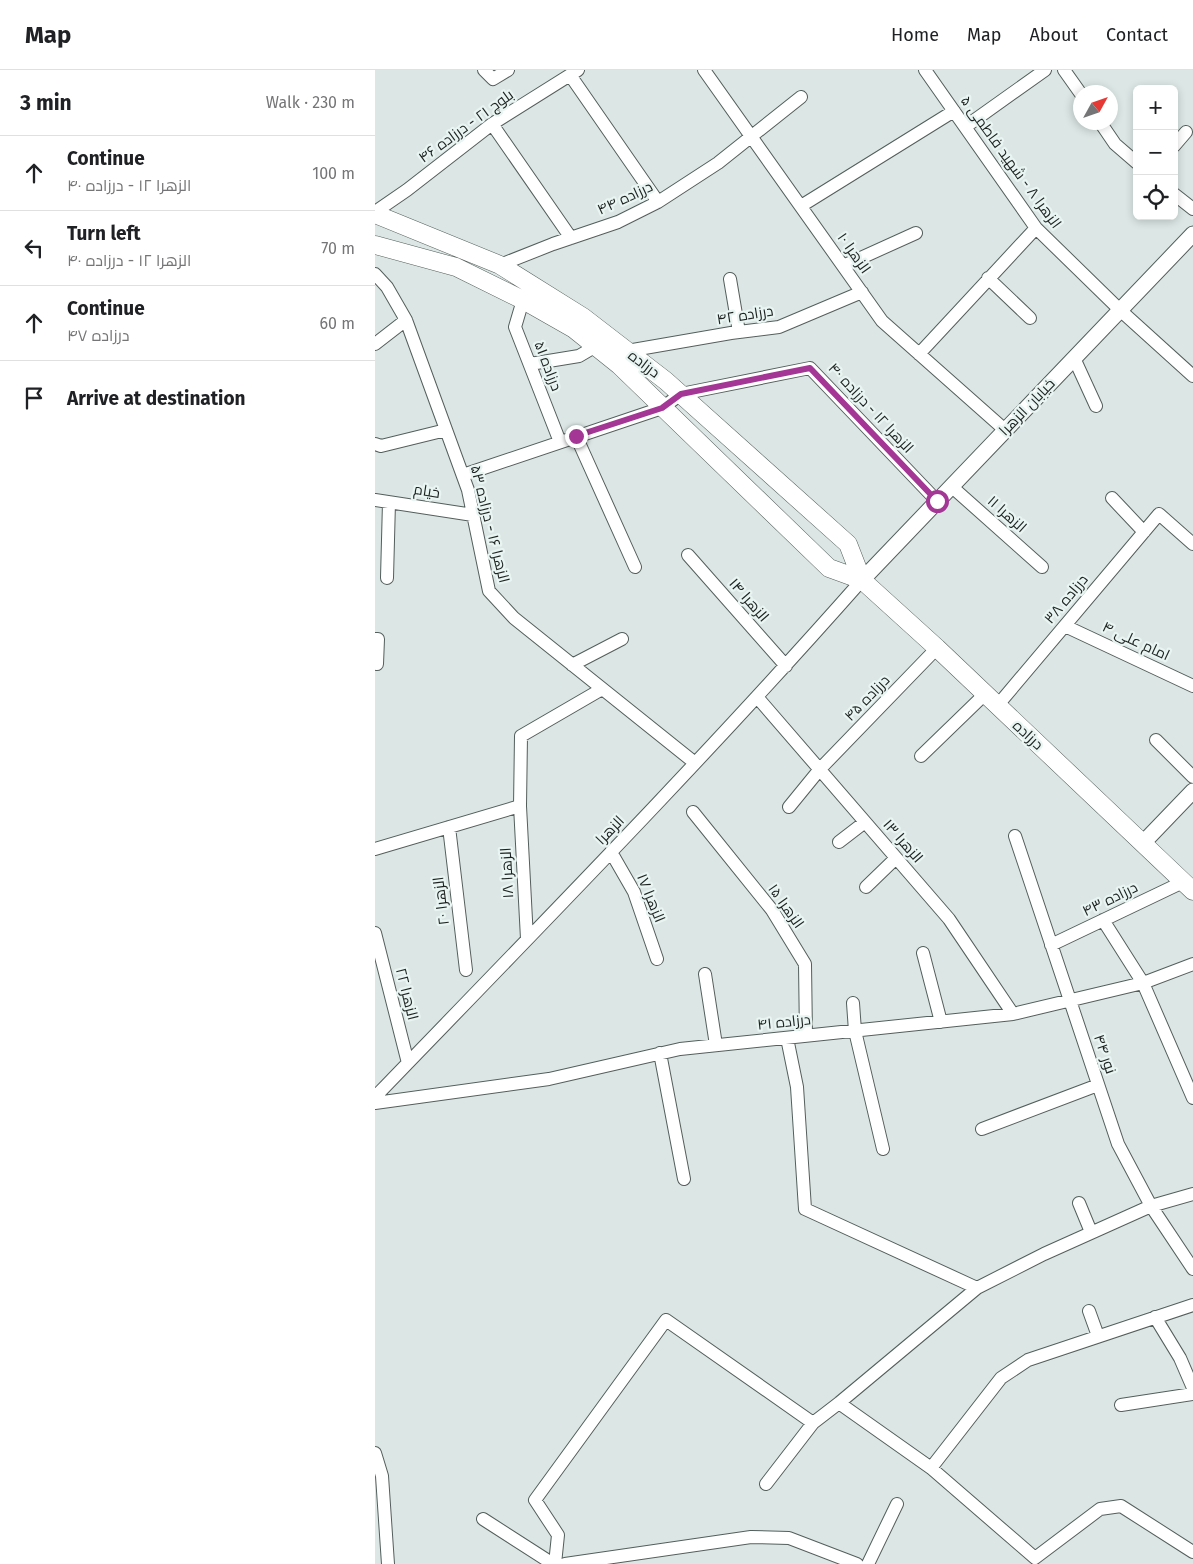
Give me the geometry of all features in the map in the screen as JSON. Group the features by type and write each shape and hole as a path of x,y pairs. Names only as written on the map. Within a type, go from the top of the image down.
{"main road":[{"name":"درزاده","path":"375,213 500,265 583,317 681,394 848,544 862,580"},
{"name":"درزاده","path":"375,245 456,267 523,300 574,329 596,346 619,365 829,568 862,580 937,648 1188,886"}],"street":[{"path":"484,70 493,79 508,70"},
{"name":"الزهرا ۱۰","path":"704,70 882,321 1005,430"},
{"path":"965,128 1045,70"},
{"path":"1064,70 1075,85"},
{"name":"الزهرا ۸ - شهید فاطمی ۵","path":"931,72 953,111 1036,228 1120,310 1193,376"},
{"path":"574,73 658,202"},
{"name":"بلوچ ۲۱ - درزاده ۴۶","path":"375,213 492,124 574,73"},
{"name":"درزاده ۴۴","path":"500,265 618,222 658,202 718,163 801,98"},
{"path":"801,206 953,111"},
{"path":"492,124 571,238"},
{"path":"1105,130 1115,144 1133,160"},
{"path":"1178,141 1186,132"},
{"path":"1178,197 1193,209"},
{"path":"919,354 1036,228"},
{"path":"843,266 916,232"},
{"name":"خیابان الزهرا","path":"862,580 1193,234"},
{"name":"الزهرا ۱۶ - درزاده ۵۳","path":"375,274 387,287 405,320 447,430 468,490 489,591 514,618 695,763"},
{"path":"988,278 1030,318"},
{"path":"730,279 739,332"},
{"name":"درزاده ۴۲","path":"627,351 779,326 862,292"},
{"name":"درزاده ۵۱","path":"523,300 515,327 560,442"},
{"path":"375,344 405,320"},
{"path":"530,364 579,356 596,346"},
{"path":"1074,358 1096,406"},
{"name":"الزهرا ۱۲ - درزاده ۴۰","path":"681,394 810,368 937,501"},
{"path":"463,475 662,408 681,394"},
{"path":"375,444 381,446 447,430"},
{"path":"576,436 635,567"},
{"name":"الزهرا ۱۱","path":"951,486 1042,567"},
{"path":"1111,498 1144,532"},
{"name":"خیام","path":"375,500 473,515"},
{"path":"387,578 389,502"},
{"name":"درزاده ۳۸","path":"921,756 991,700 1065,626 1159,514 1193,544"},
{"name":"الزهرا ۱۴","path":"688,555 786,666"},
{"name":"الزهرا","path":"375,1097 695,763 786,666 862,580"},
{"name":"امام علی ۴","path":"1065,626 1193,686"},
{"path":"375,639 378,639 377,664"},
{"path":"573,665 622,639"},
{"name":"درزاده ۴۵","path":"789,807 820,769 937,648"},
{"name":"الزهرا ۱۸","path":"527,939 520,806 521,736 602,689"},
{"name":"الزهرا ۱۳","path":"757,697 949,919 1013,1014"},
{"path":"1156,740 1193,777"},
{"path":"1143,843 1193,792"},
{"path":"375,849 520,806"},
{"name":"الزهرا ۱۵","path":"693,812 772,910 805,964 806,1036"},
{"path":"839,842 865,822"},
{"name":"الزهرا ۲۰","path":"449,827 466,970"},
{"name":"نور ۴۴","path":"1015,836 1118,1144 1151,1206 1193,1270"},
{"name":"الزهرا ۱۷","path":"611,852 634,892 657,959"},
{"path":"866,887 896,858"},
{"name":"درزاده ۴۳","path":"1051,945 1103,920 1188,886"},
{"path":"1103,920 1143,983 1193,1098"},
{"name":"الزهرا ۲۲","path":"375,933 408,1063"},
{"path":"923,953 941,1022"},
{"name":"درزاده ۴۱","path":"375,1102 549,1079 680,1049 1013,1014 1143,983 1193,964"},
{"path":"705,974 716,1045"},
{"path":"853,1003 855,1031 883,1149"},
{"path":"787,1038 797,1087 805,1209 977,1288"},
{"path":"661,1053 684,1179"},
{"path":"981,1129 1098,1085"},
{"path":"766,1484 813,1423 977,1288 1091,1232 1151,1206 1193,1194"},
{"path":"1079,1203 1091,1232"},
{"path":"931,1468 1001,1378 1028,1360 1193,1305"},
{"path":"1089,1311 1098,1336"},
{"path":"1155,1317 1179,1358 1193,1388"},
{"path":"483,1519 554,1564 558,1535 535,1500 666,1320 813,1423"},
{"path":"1121,1405 1193,1394"},
{"path":"839,1403 931,1468 1035,1558 1101,1509 1121,1506 1193,1552"},
{"path":"375,1453 382,1476 388,1564"},
{"path":"565,1564 751,1537 789,1538 859,1564 897,1504"},
{"path":"1191,1564 1193,1559"}],"route":[{"path":"576,436 662,408 681,394 810,368 937,501"}]}
